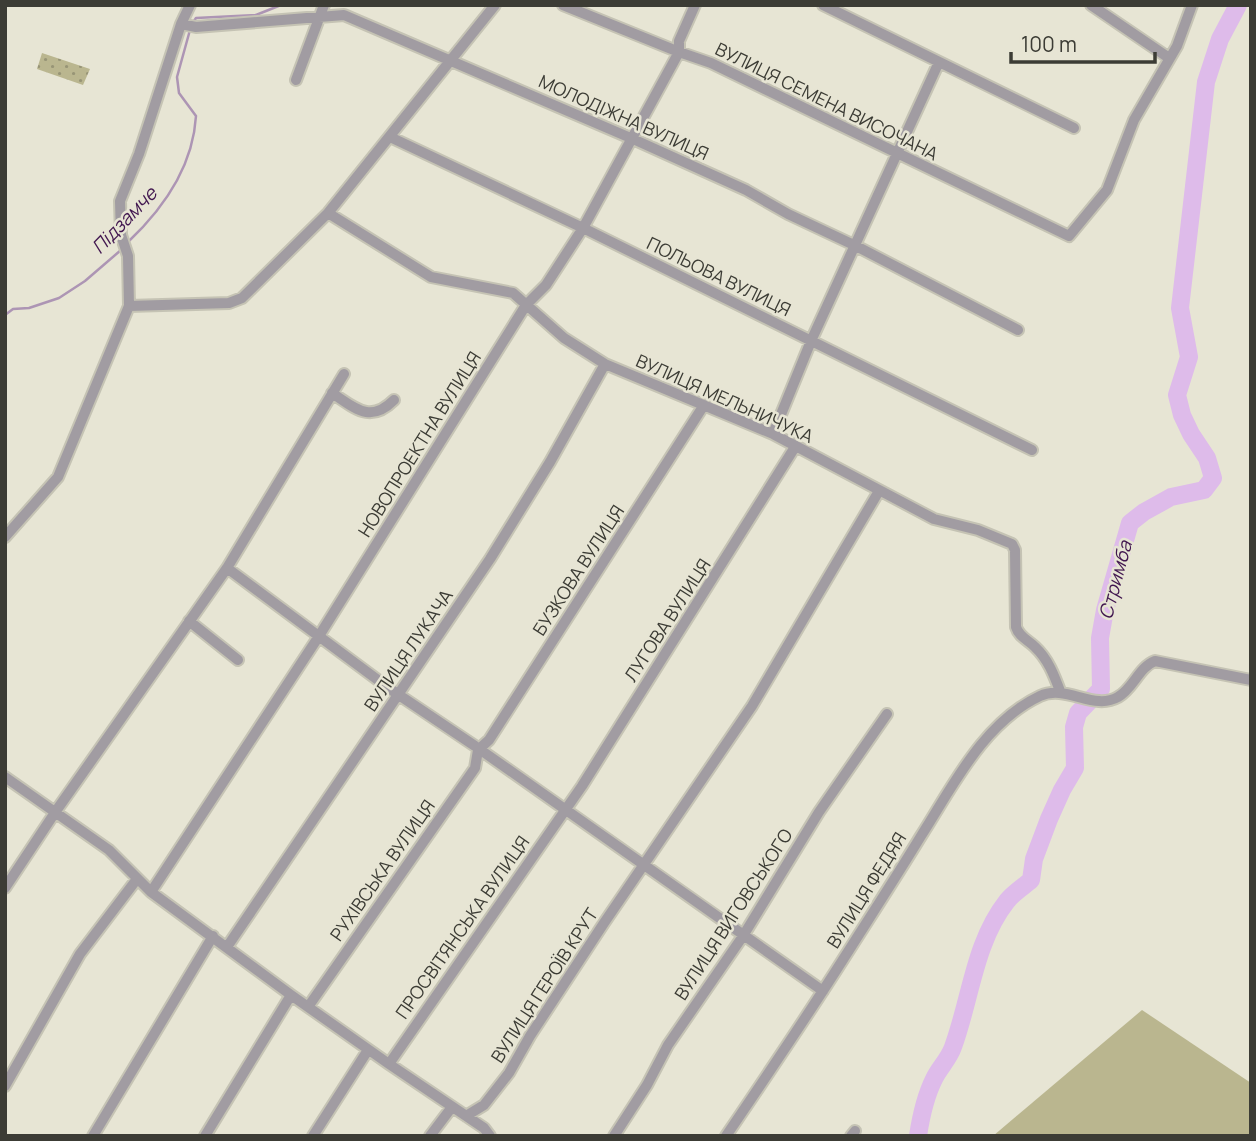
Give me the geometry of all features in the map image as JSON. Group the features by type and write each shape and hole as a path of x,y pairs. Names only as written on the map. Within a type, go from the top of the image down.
{"street":[{"path":"5,537 58,477 129,306 128,256 121,235 120,201 188,26 190,5"},
{"path":"129,306 229,303 242,298 328,213 495,5"},
{"name":"ВУЛИЦЯ СЕМЕНА ВИСОЧАНА","path":"563,5 711,63 1069,236 1107,190 1134,120 1169,58"},
{"name":"НОВОПРОЕКТНА ВУЛИЦЯ","path":"151,892 319,636 526,305 546,285 583,228 679,52 679,41 695,5"},
{"path":"822,5 1074,128"},
{"path":"1091,5 1169,58 1180,39 1192,5"},
{"path":"296,80 321,11"},
{"name":"МОЛОДІЖНА ВУЛИЦЯ","path":"188,26 290,21 321,11 344,15 746,190 788,214 1018,330"},
{"path":"773,435 811,341 939,62"},
{"name":"ПОЛЬОВА ВУЛИЦЯ","path":"390,137 583,228 1032,450"},
{"name":"ВУЛИЦЯ МЕЛЬНИЧУКА","path":"328,213 431,277 513,293 564,338 605,364 773,435 934,519 978,530 1012,544 1015,550 1016,627 1018,633 1036,648 1050,666 1060,691"},
{"name":"ВУЛИЦЯ ЛУКАЧА","path":"227,947 490,559 550,462 605,364"},
{"path":"5,888 227,568 344,374"},
{"path":"332,393 353,407 369,412 381,410 394,400"},
{"name":"БУЗКОВА ВУЛИЦЯ","path":"478,750 489,740 704,405"},
{"name":"ЛУГОВА ВУЛИЦЯ","path":"565,810 721,568 795,447"},
{"name":"ВУЛИЦЯ ГЕРОЇВ КРУТ","path":"466,1116 484,1105 509,1073 530,1036 643,865 774,672 879,491"},
{"path":"227,568 399,694 823,991"},
{"path":"190,621 238,660"},
{"path":"1060,691 1091,700 1114,699 1121,696 1148,664 1155,661 1251,680"},
{"name":"ВУЛИЦЯ ФЕДЯЯ","path":"726,1136 823,991 970,759 1001,722 1042,695 1060,691"},
{"name":"ВУЛИЦЯ ВИГОВСЬКОГО","path":"614,1136 647,1086 668,1045 743,936 819,812 887,714"},
{"name":"РУХІВСЬКА ВУЛИЦЯ","path":"308,1007 475,768 478,750"},
{"path":"5,777 109,850 151,892 388,1065 466,1116 489,1136"},
{"name":"ПРОСВІТЯНСЬКА ВУЛИЦЯ","path":"388,1065 565,810"},
{"path":"5,1086 80,954 136,879"},
{"path":"93,1136 212,936"},
{"path":"205,1136 291,995"},
{"path":"313,1136 368,1050"},
{"path":"430,1136 452,1107"}],"shaded area":[{"path":"42,53 90,69 83,85 37,69"},
{"path":"1142,1010 1251,1083 1251,1136 993,1136"}],"waterway":[{"name":"Підзамче","path":"192,24 196,18 256,15 281,5"},
{"name":"Стримба","path":"918,1136 928,1093 953,1047 987,935 1007,901 1031,880 1034,859 1049,819 1075,768 1074,727 1078,713 1101,689 1100,638 1105,610 1130,523 1171,497 1204,490 1213,478 1207,458 1182,415 1177,395 1189,357 1180,308 1206,82 1220,39 1238,5"},
{"name":"Підзамче","path":"128,242 165,201 183,169 194,135 196,116 179,93 177,77 190,30"},
{"name":"Підзамче","path":"5,315 13,309 29,308 59,298 85,281 121,250"}]}
